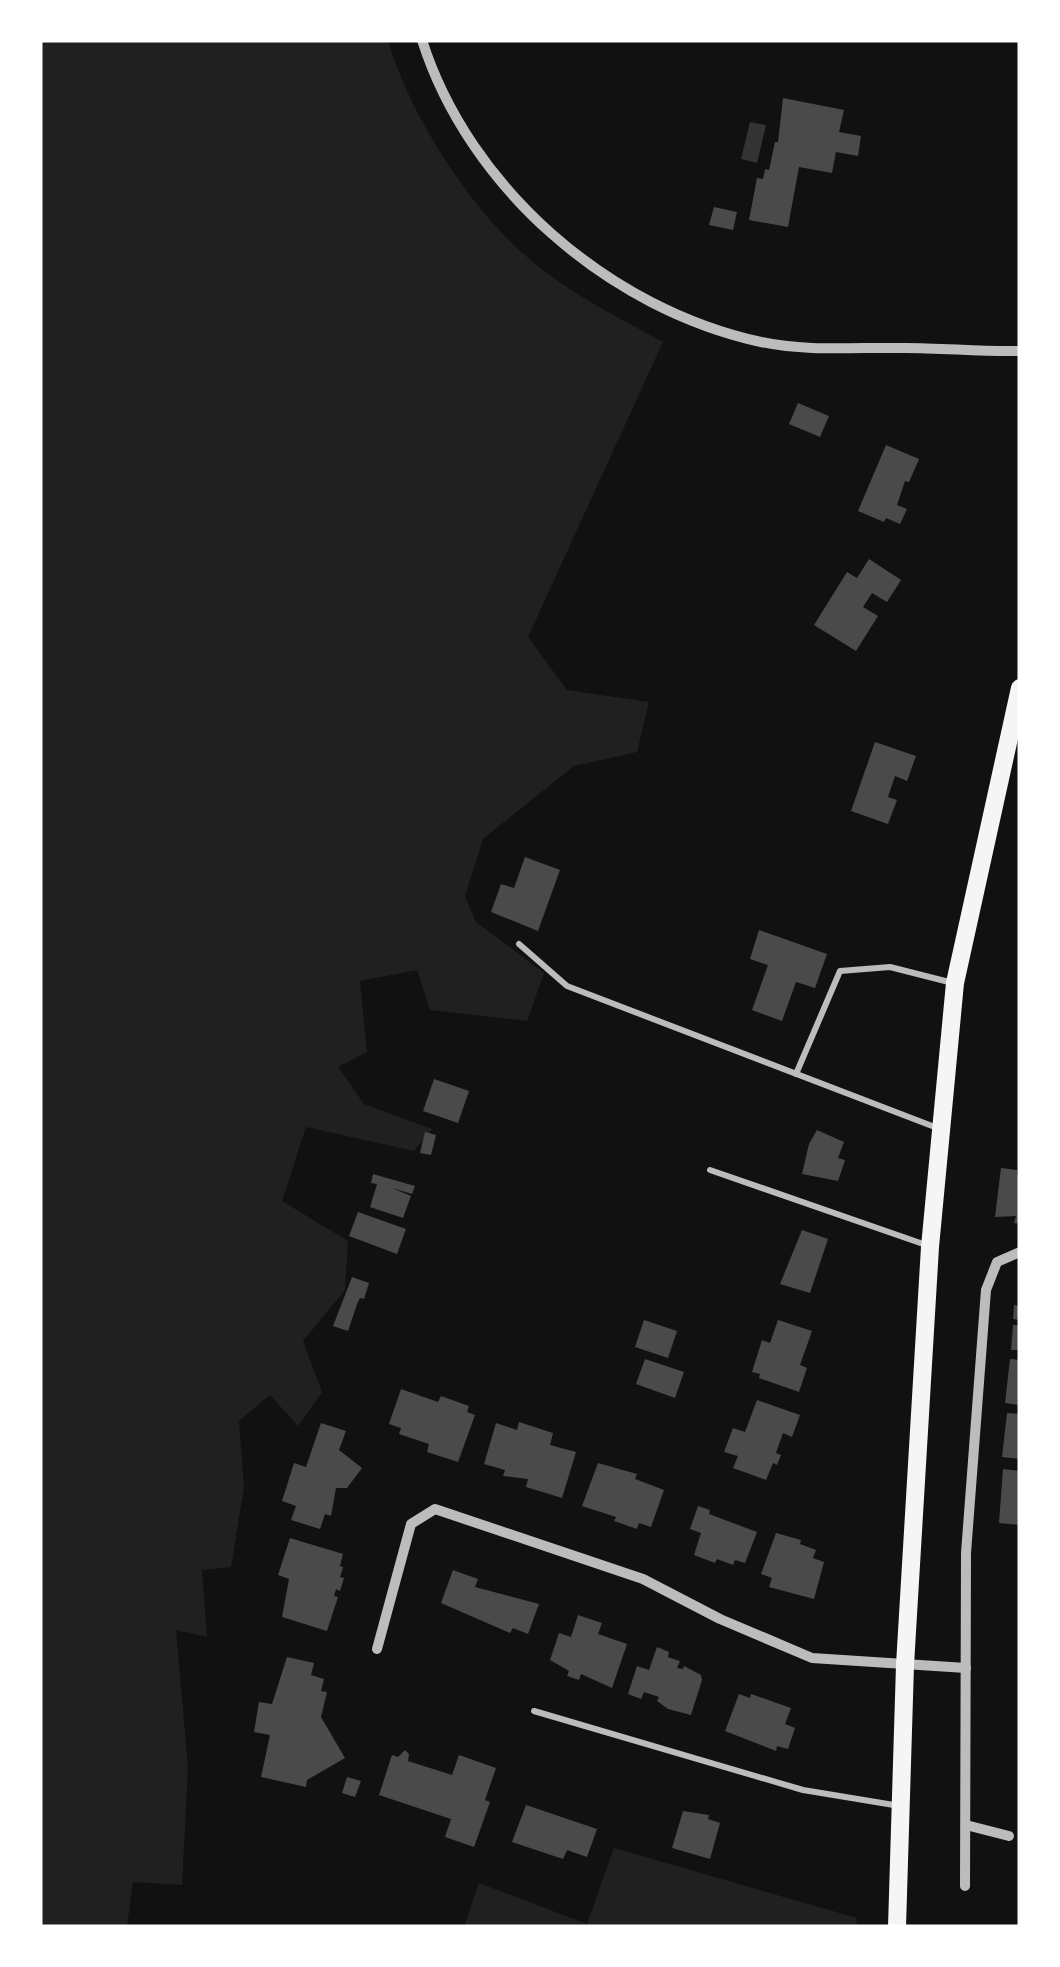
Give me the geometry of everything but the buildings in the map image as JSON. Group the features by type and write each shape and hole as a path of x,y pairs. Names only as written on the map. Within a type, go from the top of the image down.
{"main road":[{"path":"897,1927 906,1666 930,1247 954,984 1020,688"}],"street":[{"path":"422,40 434,80 477,150 517,200 593,268 676,316 761,342 830,350 1020,352"},
{"path":"965,1886 967,1534 986,1290 996,1262 1020,1252"},
{"path":"377,1649 412,1524 435,1509 643,1579 720,1619 812,1658 966,1668"},
{"path":"966,1826 1009,1836"}],"lane":[{"path":"519,944 568,986 941,1130"},
{"path":"796,1074 840,971 890,967 954,984"},
{"path":"710,1170 930,1247"},
{"path":"534,1711 803,1790 901,1806"}],"shaded area":[{"path":"40,40 388,40 426,128 463,186 505,236 559,281 663,342 528,637 567,690 649,702 637,752 574,766 483,839 465,896 476,922 544,973 527,1021 430,1010 417,970 360,981 367,1052 338,1067 364,1104 432,1129 414,1151 306,1127 282,1201 348,1241 345,1290 303,1341 322,1392 298,1426 270,1395 239,1421 244,1487 231,1567 202,1570 207,1637 176,1630 188,1767 182,1885 133,1882 127,1927 40,1927"},
{"path":"750,122 766,125 757,163 741,159"},
{"path":"614,1848 857,1918 856,1927 464,1927 479,1883 587,1924"}]}
